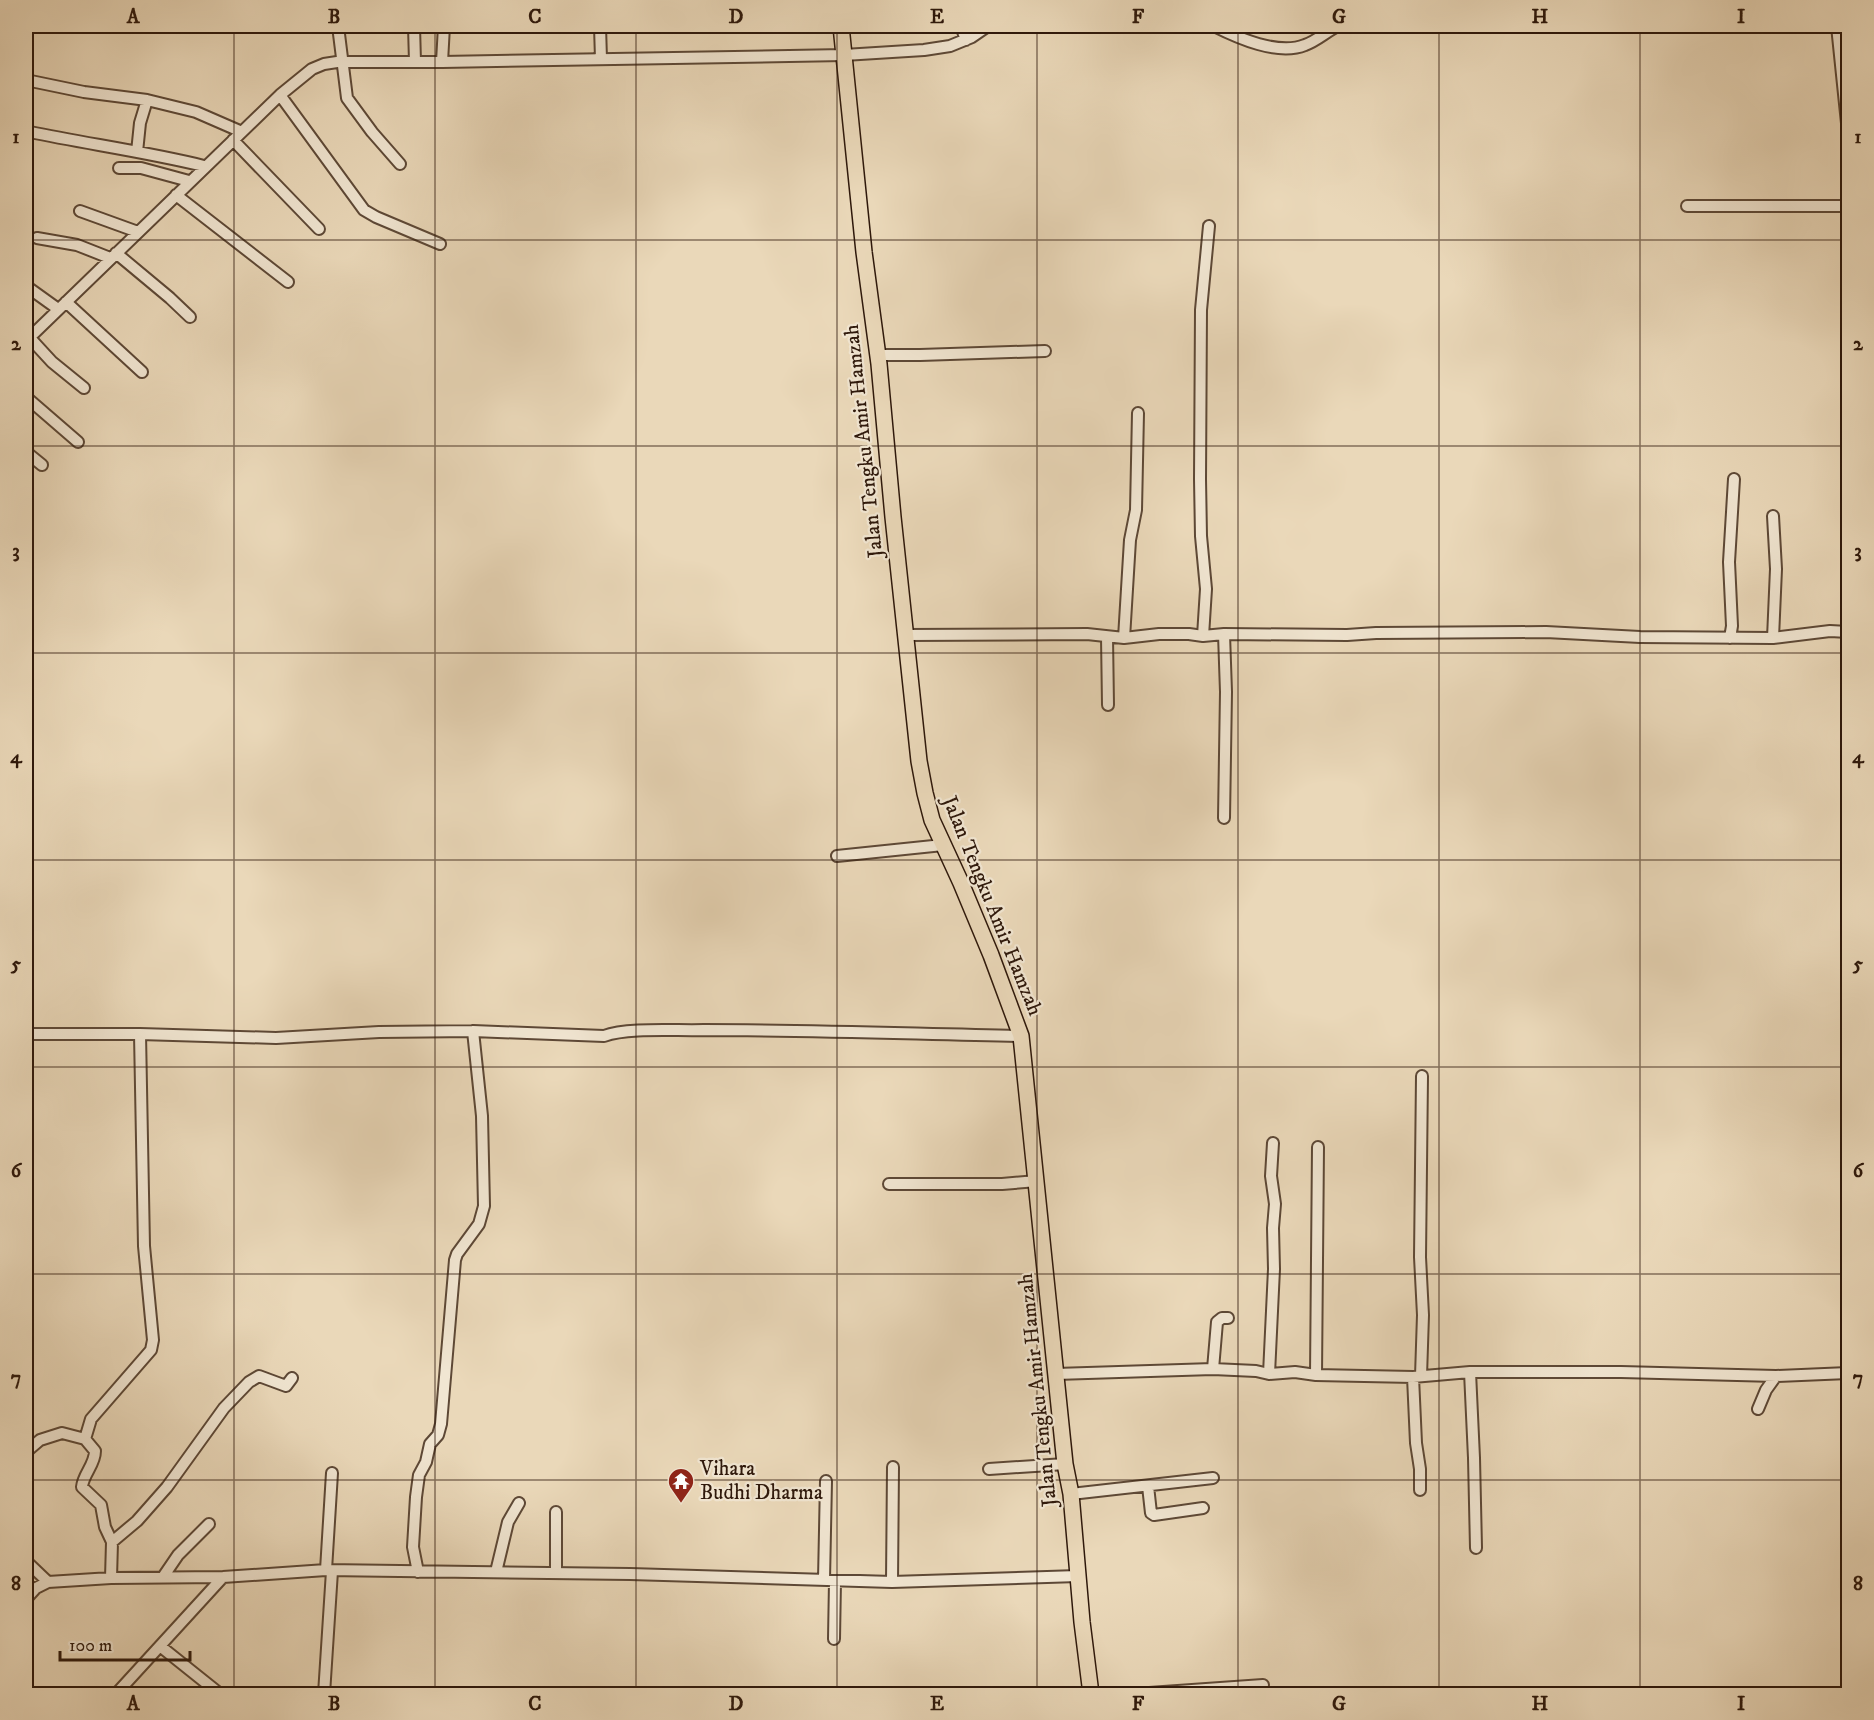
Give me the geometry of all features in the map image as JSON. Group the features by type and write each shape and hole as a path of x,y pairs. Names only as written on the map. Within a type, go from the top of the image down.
{"highway":[{"name":"Jalan Tengku Amir Hamzah","path":"841,26 864,252 878,355 921,777 928,809 991,955 1021,1036 1091,1695"}],"street":[{"path":"338,26 347,98 400,164"},
{"path":"414,26 415,62"},
{"path":"442,62 444,26"},
{"path":"600,26 601,59"},
{"path":"961,26 969,39"},
{"path":"84,388 52,362 29,334 280,95 312,69 324,64 844,55 938,49 969,39 987,26"},
{"path":"1214,26 1254,43 1292,48 1306,45 1338,26"},
{"path":"1837,26 1844,55 1848,133"},
{"path":"26,80 84,92 147,100 196,112 237,136 319,229"},
{"path":"280,95 364,210 440,244"},
{"path":"137,152 140,123 147,100"},
{"path":"30,132 204,166"},
{"path":"119,168 141,168 189,181"},
{"path":"176,195 288,282"},
{"path":"1687,206 1848,206"},
{"path":"81,211 138,232"},
{"path":"1203,636 1206,589 1201,536 1201,310 1209,226"},
{"path":"37,238 77,245 113,255 170,298 190,317"},
{"path":"26,286 62,305 142,372"},
{"path":"878,355 920,356 1045,351"},
{"path":"26,397 78,442"},
{"path":"1124,638 1130,540 1137,510 1138,413"},
{"path":"26,452 42,465"},
{"path":"1730,638 1732,626 1729,562 1734,479"},
{"path":"1773,516 1776,569 1773,638"},
{"path":"906,635 1087,634 1124,638 1159,634 1203,636 1546,632 1640,637 1773,638 1830,631 1848,632"},
{"path":"1224,634 1226,692 1224,818"},
{"path":"1107,637 1108,705"},
{"path":"837,855 943,845"},
{"path":"26,1034 140,1034 276,1038 379,1032 472,1031 604,1036 653,1031 728,1030 1021,1036"},
{"path":"418,1572 412,1547 416,1497 419,1475 426,1462 430,1444 438,1435 441,1424 455,1260 479,1224 483,1212 482,1116 472,1031"},
{"path":"85,1439 91,1419 151,1350 153,1340 144,1246 140,1034"},
{"path":"1419,1490 1420,1469 1416,1443 1417,1376 1423,1315 1419,1257 1422,1076"},
{"path":"1269,1374 1275,1204 1271,1176 1272,1143"},
{"path":"1316,1375 1318,1147"},
{"path":"889,1184 1002,1184 1037,1181"},
{"path":"1213,1370 1217,1322 1222,1318 1228,1318"},
{"path":"1056,1374 1213,1370 1256,1371 1269,1374 1295,1372 1316,1375 1417,1376 1470,1371 1776,1376 1848,1373"},
{"path":"1470,1371 1476,1548"},
{"path":"112,1542 137,1521 167,1487 224,1408 249,1382 259,1376 286,1386 292,1378"},
{"path":"1758,1409 1766,1390 1776,1376"},
{"path":"26,1452 40,1440 62,1433 85,1439 95,1451 96,1455 82,1481 82,1487 101,1505 105,1527 112,1542 111,1578"},
{"path":"989,1469 1065,1464"},
{"path":"892,1582 893,1467"},
{"path":"324,1695 332,1473"},
{"path":"1071,1494 1213,1478"},
{"path":"826,1481 829,1580 834,1639"},
{"path":"1148,1486 1151,1513 1154,1515 1203,1508"},
{"path":"495,1572 508,1522 519,1503"},
{"path":"556,1512 556,1572"},
{"path":"163,1577 178,1555 208,1524"},
{"path":"26,1561 48,1582"},
{"path":"26,1599 36,1588 48,1582 111,1578 223,1577 329,1570 556,1572 892,1582 1078,1576"},
{"path":"116,1695 223,1577"},
{"path":"160,1646 220,1695"},
{"path":"1135,1695 1263,1685"}],"place":[{"name":"Vihara Budhi Dharma","path":"681,1504"}]}
